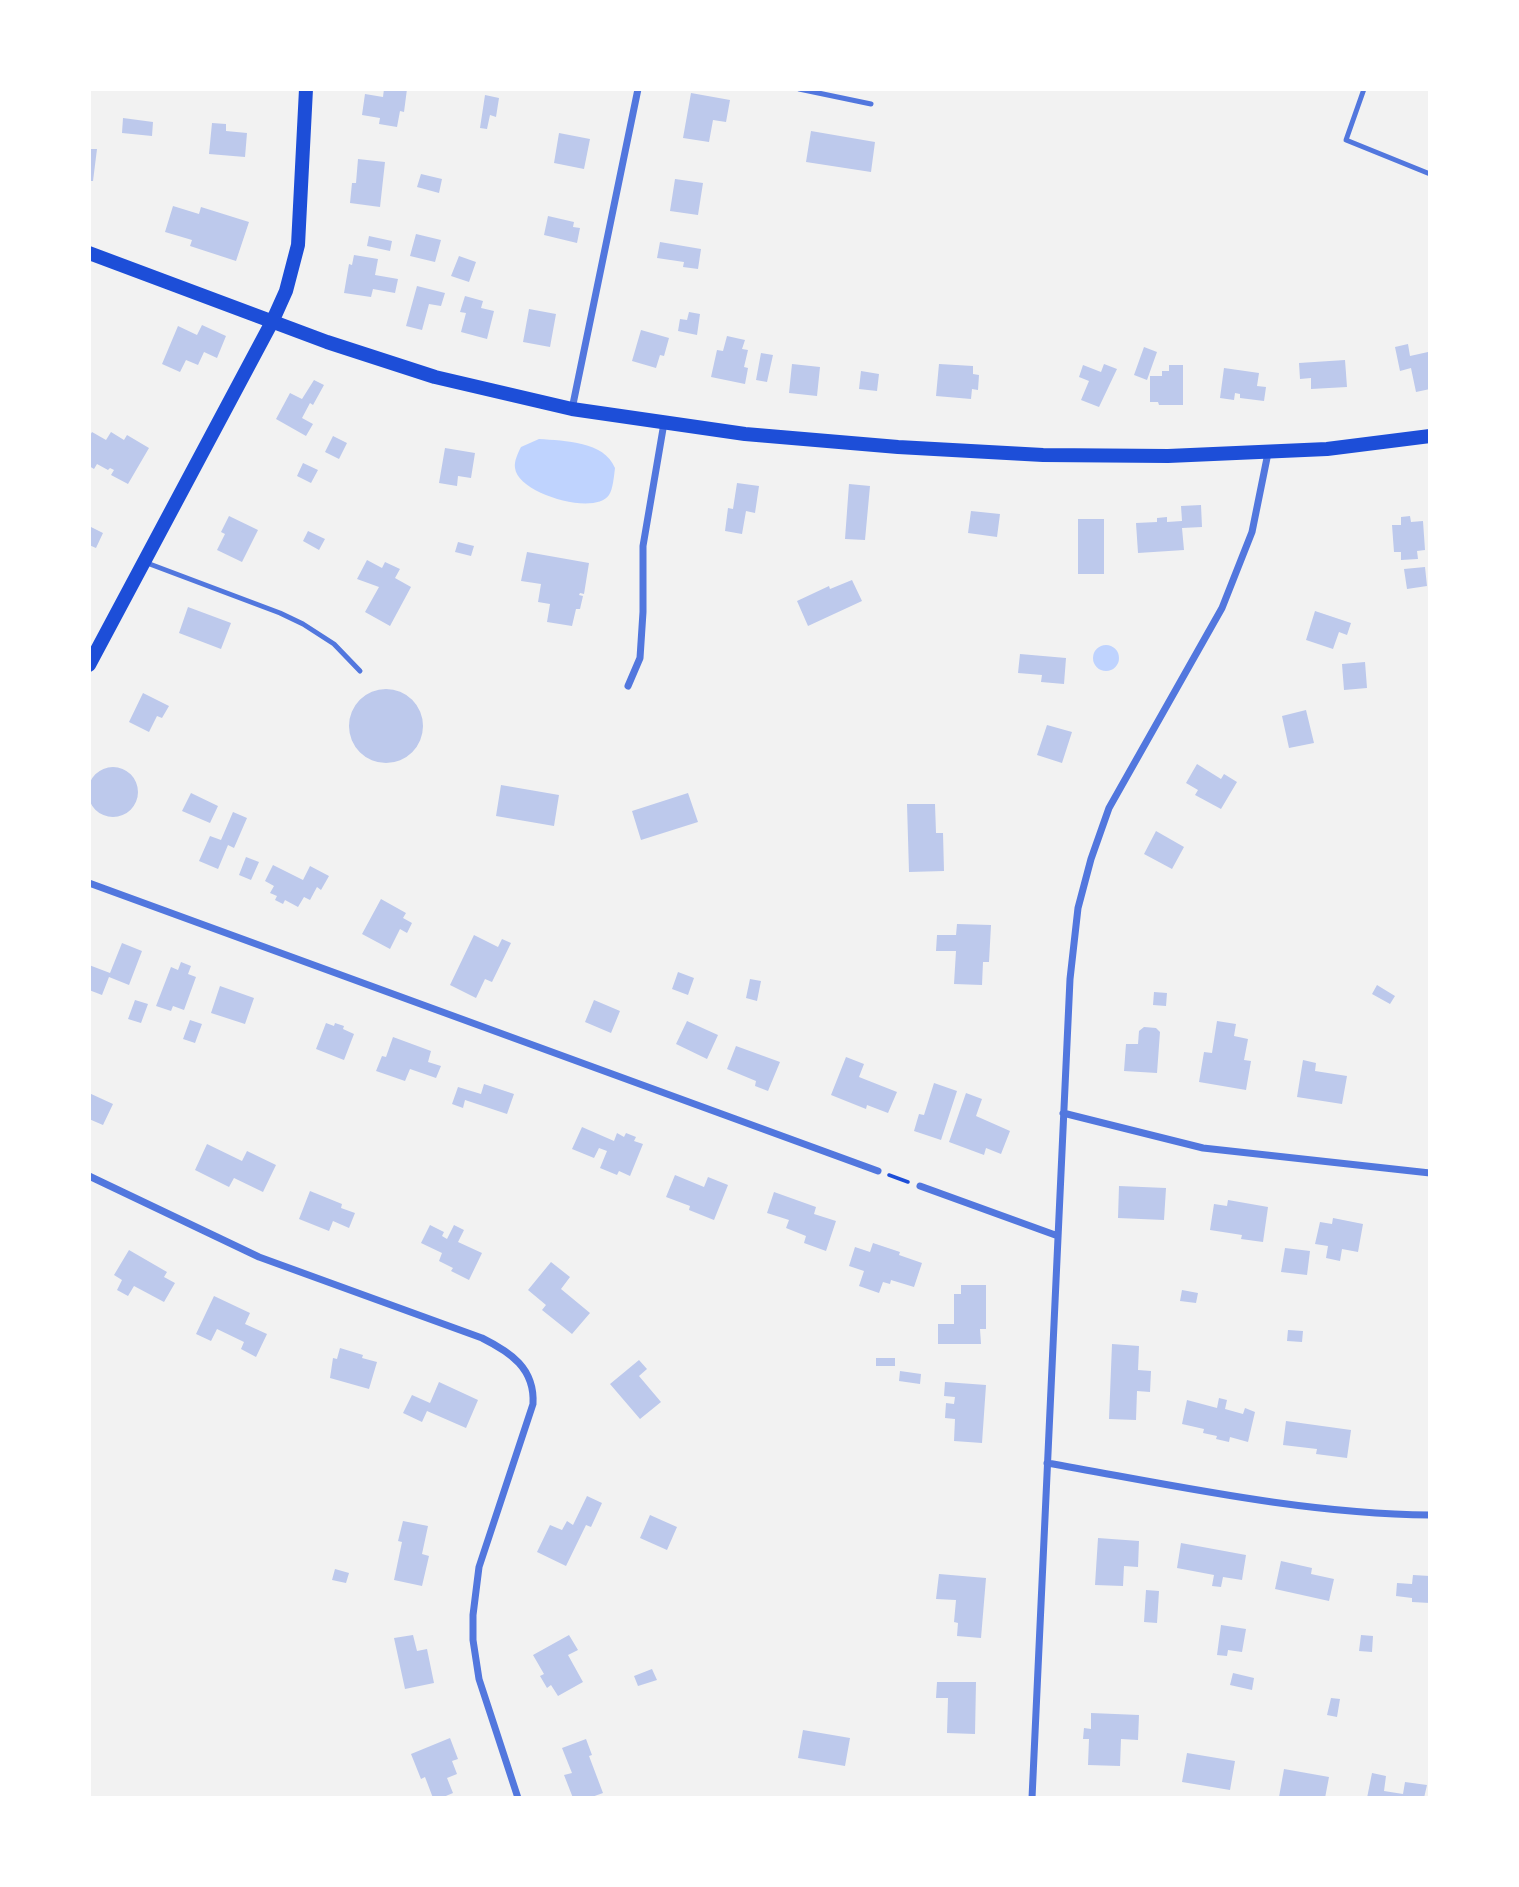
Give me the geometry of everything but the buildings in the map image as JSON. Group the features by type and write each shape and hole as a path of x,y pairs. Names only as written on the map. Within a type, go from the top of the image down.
{"main road":[{"path":"89,665 286,291 298,245 306,89"},
{"path":"89,253 327,342 435,377 572,410 770,436 1031,455 1168,456 1268,453 1327,449 1430,436"}],"street":[{"path":"572,410 638,89"},
{"path":"628,686 640,657 643,546 664,422"},
{"path":"1032,1798 1063,1113 1070,979 1078,908 1109,808 1223,608 1252,532 1268,453"},
{"path":"89,883 878,1171"},
{"path":"1063,1113 1203,1148 1430,1173"},
{"path":"89,1176 259,1257 482,1338 511,1354 527,1371 533,1404 479,1567 473,1615 475,1660 484,1699 517,1798"},
{"path":"920,1186 1058,1236"},
{"path":"1047,1463 1229,1494 1375,1515 1430,1515"}],"lane":[{"path":"800,89 871,104"},
{"path":"1364,89 1346,140 1430,174"},
{"path":"144,561 303,624 334,644 360,671"}],"path":[{"path":"878,1171 920,1186"}],"water":[{"path":"539,439 583,444 602,452 615,468 609,495 601,501 574,503 542,494 529,486 519,477 515,468 516,460 521,447"},
{"path":"1106,645 1115,649 1119,658 1115,667 1106,671 1097,667 1093,658 1097,649"}]}
